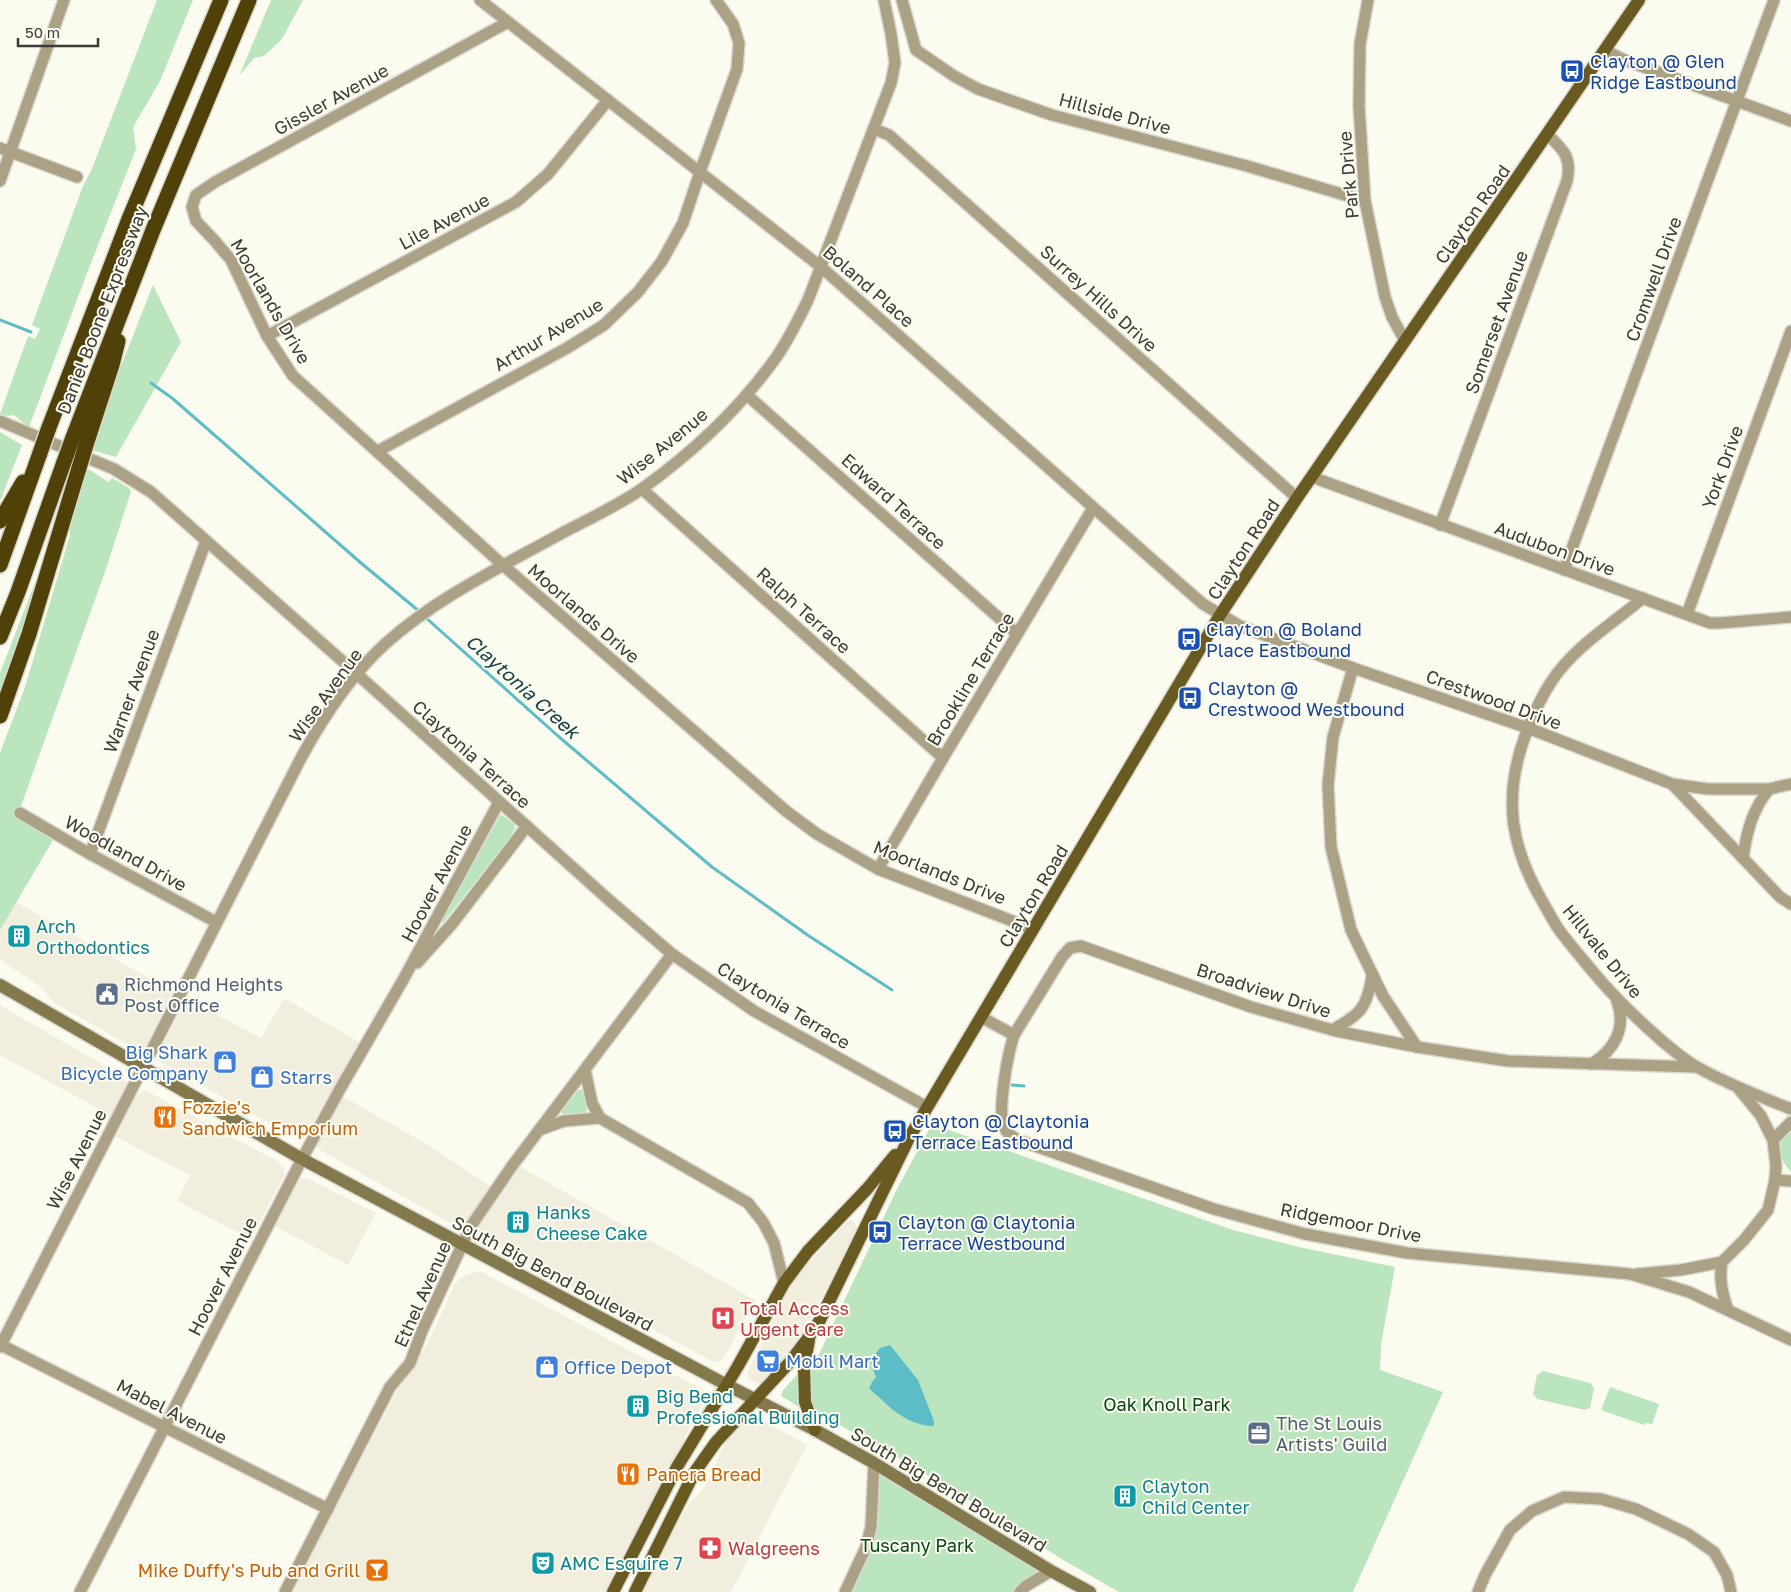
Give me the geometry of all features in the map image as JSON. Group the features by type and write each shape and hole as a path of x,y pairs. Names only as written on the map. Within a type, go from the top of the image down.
{"highway":[{"name":"Daniel Boone Expressway","path":"0,566 48,430 129,219 221,0"},
{"name":"Daniel Boone Expressway","path":"0,637 64,462 79,442 132,282 249,0"},
{"path":"0,716 29,634 79,468 79,442"},
{"path":"0,521 40,453"}],"main road":[{"name":"Clayton Road","path":"635,1592 694,1473 716,1442 790,1362 810,1337 909,1138 1220,615 1297,498 1639,0"},
{"name":"South Big Bend Boulevard","path":"0,985 302,1159 815,1430 874,1463 1051,1571 1090,1592"},
{"name":"Clayton Road","path":"613,1592 677,1467 727,1385 784,1283 808,1251 867,1189 909,1138"},
{"path":"810,1337 804,1368 805,1402 815,1430"}],"street":[{"path":"0,181 5,150 64,0"},
{"name":"Boland Place","path":"480,0 821,267 1191,594 1220,615"},
{"name":"Arthur Avenue","path":"378,451 567,348 604,325 638,292 662,261 684,223 737,69 739,43 733,24 716,0"},
{"name":"Wise Avenue","path":"1,1346 216,922 316,731 357,674 384,645 417,618 504,566 642,489 698,444 747,395 776,358 794,329 821,267 891,83 894,63 891,34 884,0"},
{"name":"Hillside Drive","path":"902,0 916,50 948,72 978,89 1052,115 1247,166 1365,200"},
{"name":"Park Drive","path":"1368,0 1360,44 1359,106 1365,200 1385,297 1392,317 1405,341"},
{"name":"Cromwell Drive","path":"1564,570 1774,0"},
{"name":"Gissler Avenue","path":"196,222 192,207 196,195 215,182 508,22"},
{"path":"1605,50 1622,59 1791,121"},
{"name":"Lile Avenue","path":"267,336 516,202 548,174 608,100"},
{"name":"Surrey Hills Drive","path":"874,129 889,136 1297,498"},
{"name":"Somerset Avenue","path":"1440,525 1567,181 1568,158 1548,134"},
{"path":"5,150 77,177"},
{"name":"Moorlands Drive","path":"196,222 230,260 267,336 293,376 504,566 786,812 817,834 878,869 1033,928"},
{"name":"York Drive","path":"1687,614 1791,331"},
{"name":"Edward Terrace","path":"747,395 1017,634"},
{"name":"Claytonia Terrace","path":"0,421 114,469 151,492 672,954 754,1010 927,1107"},
{"name":"Audubon Drive","path":"1312,477 1710,622 1791,618"},
{"name":"Ralph Terrace","path":"642,489 943,758"},
{"name":"Brookline Terrace","path":"878,869 1093,508"},
{"name":"Warner Avenue","path":"90,854 206,541"},
{"name":"Hillvale Drive","path":"1643,598 1567,661 1542,696 1528,728 1515,772 1512,797 1513,822 1518,847 1526,871 1561,934 1632,1016 1696,1067 1738,1088 1791,1109"},
{"name":"Crestwood Drive","path":"1220,615 1240,626 1353,668 1528,728 1672,784 1708,789 1769,789 1791,784"},
{"path":"1353,668 1333,736 1328,786 1331,847 1351,930 1372,976 1417,1047"},
{"name":"Crestwood Drive","path":"1672,784 1780,897 1791,904"},
{"path":"1743,858 1749,823 1758,804 1769,789"},
{"name":"Hoover Avenue","path":"80,1592 302,1159 403,980 499,802"},
{"name":"Woodland Drive","path":"20,813 90,854 216,922"},
{"name":"Hoover Avenue","path":"403,980 452,924 527,826"},
{"name":"Broadview Drive","path":"1014,1035 1062,957 1070,948 1081,946 1250,1006 1332,1030 1417,1047 1508,1061 1696,1067"},
{"name":"Ethel Avenue","path":"285,1592 390,1387 410,1363 422,1331 471,1226 512,1166 672,954"},
{"path":"1332,1030 1350,1021 1359,1013 1369,997 1372,976"},
{"path":"1591,1064 1602,1058 1609,1051 1618,1035 1621,1017 1617,1000"},
{"path":"981,1017 1014,1035"},
{"name":"Ridgemoor Drive","path":"1014,1035 1009,1054 1002,1108 1004,1128 1009,1135 1018,1140 1214,1209 1305,1234 1407,1253 1630,1274 1689,1292 1791,1340"},
{"path":"585,1070 592,1103 600,1118 748,1203 763,1222 774,1243 784,1283"},
{"path":"1630,1274 1681,1270 1722,1262 1744,1240 1768,1210 1775,1180 1774,1140 1761,1116 1738,1088"},
{"path":"539,1130 564,1121 600,1118"},
{"path":"1774,1140 1791,1122"},
{"path":"1775,1180 1791,1181"},
{"path":"1722,1262 1720,1274 1722,1292 1728,1310"},
{"name":"Mabel Avenue","path":"1,1346 328,1509"},
{"path":"845,1592 866,1547 871,1527 874,1463"},
{"path":"1478,1592 1510,1530 1532,1511 1564,1497 1601,1500 1636,1509 1688,1534 1714,1552 1727,1575 1731,1592"},
{"path":"1020,1592 1026,1586 1051,1571"}],"shaded area":[{"path":"16,902 173,992 145,1047 140,1050 135,1049 53,1002 41,987 0,960 0,930"},
{"path":"284,998 359,1042 304,1138 300,1140 158,1061 157,1058 186,999 261,1038"},
{"path":"0,1005 122,1076 127,1083 126,1088 112,1116 0,1055"},
{"path":"145,1090 277,1161 284,1168 284,1176 251,1239 177,1201 190,1175 116,1137 136,1096"},
{"path":"342,1096 423,1142 490,1186 466,1224 462,1226 448,1222 320,1150 317,1146 318,1141"},
{"path":"519,1166 755,1300 723,1359 719,1362 714,1362 478,1237 478,1228 506,1182"},
{"path":"307,1178 376,1213 348,1265 275,1226 297,1183 301,1179"},
{"path":"851,1220 857,1228 855,1234 796,1345 763,1382 759,1384 753,1381 747,1374 786,1295 798,1275"},
{"path":"480,1271 698,1387 702,1392 703,1402 605,1592 292,1592 396,1393 427,1345 455,1284 463,1276"},
{"path":"755,1420 765,1422 807,1445 731,1592 642,1592 688,1506 707,1484 725,1443 737,1429 747,1422"}],"green space":[{"path":"157,0 193,0 160,81 133,127 136,149 29,427 14,415 0,414 28,336 35,339 40,329 32,325 83,186 91,171"},
{"path":"271,0 303,0 282,39 264,56 254,58 239,76"},
{"path":"153,285 181,342 116,457 92,450 112,389"},
{"path":"0,432 22,445 0,501"},
{"path":"87,469 109,482 112,478 131,491 106,569 17,817 53,840 0,930 0,753 25,687 70,535 69,529"},
{"path":"48,549 32,606 0,695 0,673"},
{"path":"501,814 514,824 515,828 511,836 443,923 441,921"},
{"path":"578,1090 582,1090 587,1108 586,1113 562,1114 562,1111"},
{"name":"Oak Knoll Park","path":"932,1124 1233,1230 1299,1247 1395,1267 1381,1344 1380,1370 1443,1392 1353,1592 1119,1592 1060,1558 986,1510 887,1451 814,1411 810,1402 809,1391 811,1371 897,1189"},
{"path":"1791,1127 1791,1172 1783,1160 1780,1142"},
{"path":"1543,1371 1590,1383 1594,1388 1590,1408 1585,1410 1537,1399 1533,1394 1537,1375"},
{"path":"799,1373 801,1406 799,1407 781,1396 783,1390"},
{"path":"1610,1387 1659,1404 1652,1424 1646,1423 1644,1425 1601,1410"},
{"name":"Tuscany Park","path":"874,1463 1051,1571 1020,1592 845,1592 866,1547"}],"water":[{"path":"890,1345 918,1380 934,1421 934,1426 919,1424 905,1418 869,1388 876,1377 870,1361 880,1348"}],"waterway":[{"name":"Claytonia Creek","path":"0,320 31,332"},
{"name":"Claytonia Creek","path":"151,383 172,398 420,612"},
{"name":"Claytonia Creek","path":"425,617 558,736 712,867 809,936 892,990"},
{"path":"1012,1085 1024,1086"}],"place":[{"name":"Clayton @ Glen Ridge Eastbound","path":"1572,71"},
{"name":"Clayton @ Boland Place Eastbound","path":"1189,639"},
{"name":"Clayton @ Crestwood Westbound","path":"1190,698"},
{"name":"Arch Orthodontics","path":"19,936"},
{"name":"Richmond Heights Post Office","path":"107,994"},
{"name":"Big Shark Bicycle Company","path":"225,1062"},
{"name":"Starrs","path":"262,1077"},
{"name":"Fozzie's Sandwich Emporium","path":"165,1117"},
{"name":"Clayton @ Claytonia Terrace Eastbound","path":"895,1131"},
{"name":"Hanks Cheese Cake","path":"518,1222"},
{"name":"Clayton @ Claytonia Terrace Westbound","path":"880,1232"},
{"name":"Total Access Urgent Care","path":"723,1318"},
{"name":"Mobil Mart","path":"768,1361"},
{"name":"Office Depot","path":"547,1367"},
{"name":"Big Bend Professional Building","path":"638,1406"},
{"name":"The St Louis Artists' Guild","path":"1259,1433"},
{"name":"Panera Bread","path":"628,1474"},
{"name":"Clayton Child Center","path":"1125,1496"},
{"name":"Walgreens","path":"710,1548"},
{"name":"AMC Esquire 7","path":"543,1563"},
{"name":"Mike Duffy's Pub and Grill","path":"377,1570"}]}
